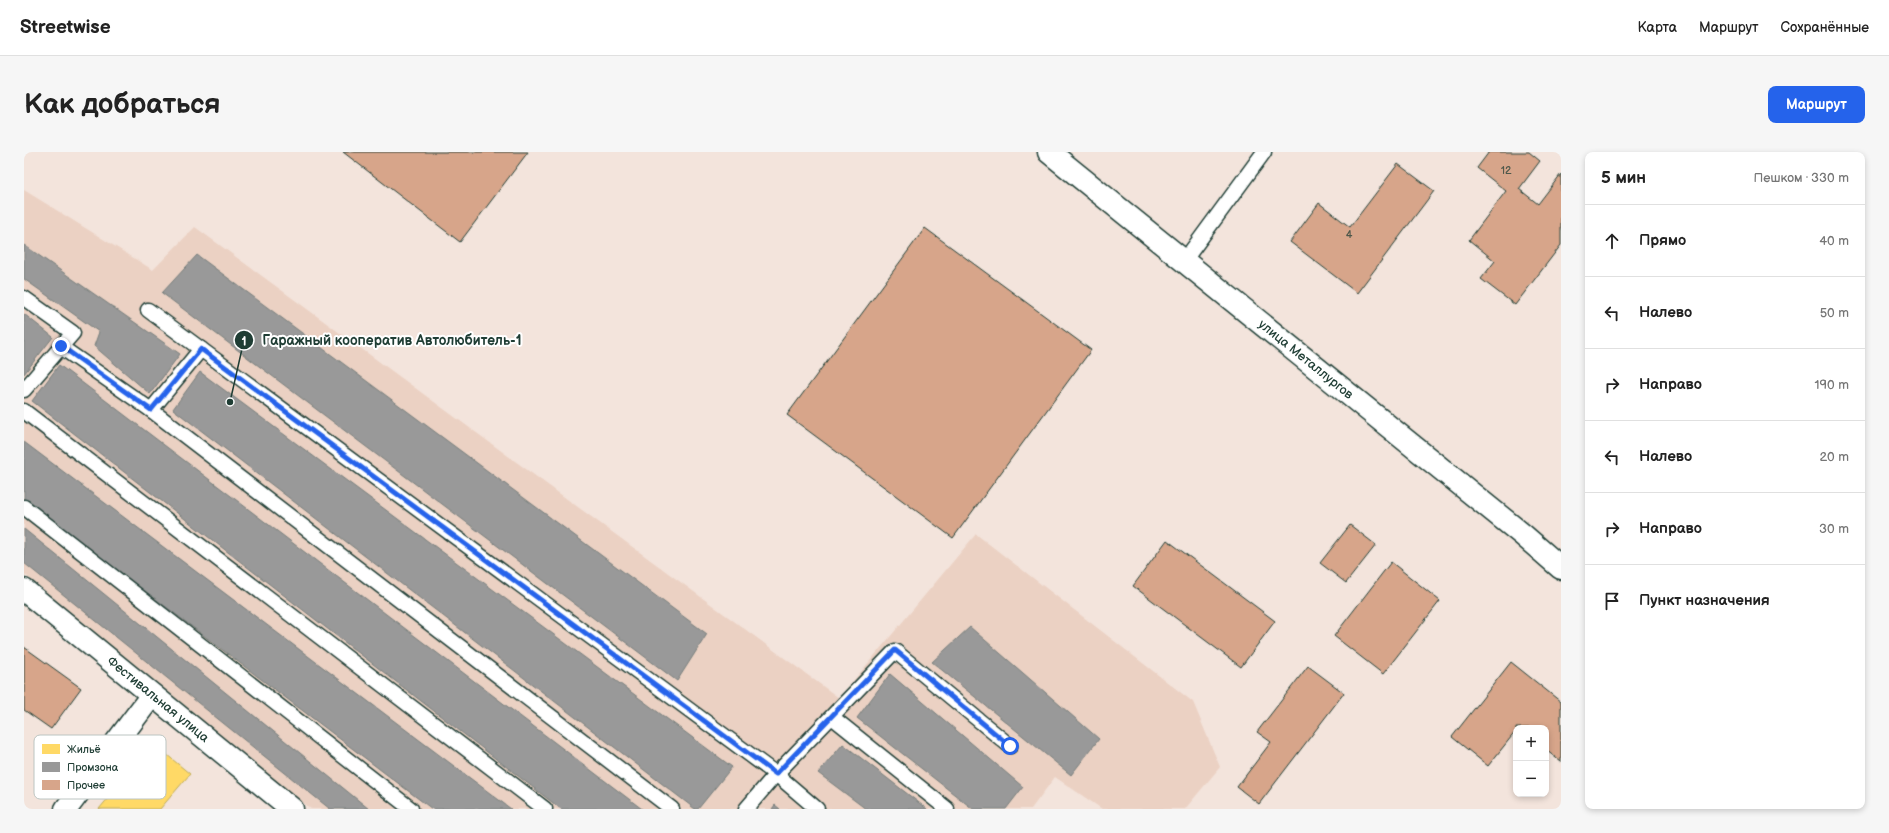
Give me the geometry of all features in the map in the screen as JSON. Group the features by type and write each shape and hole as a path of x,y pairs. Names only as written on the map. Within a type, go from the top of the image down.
{"main road":[{"name":"улица Металлургов","path":"1049,152 1517,530 1561,568"},
{"name":"Фестивальная улица","path":"24,590 292,809"},
{"path":"122,735 152,695"},
{"path":"66,809 74,799"}],"lane":[{"path":"1184,261 1264,152"},
{"path":"24,298 73,333 24,390"},
{"path":"148,310 776,774 817,809"},
{"path":"61,346 151,410 672,809"},
{"path":"151,410 201,349"},
{"path":"24,411 545,809"},
{"path":"24,507 411,809"},
{"path":"746,809 776,774 895,650 1010,746"},
{"path":"832,717 947,809"}],"shaded area":[{"path":"24,190 153,270 195,227 839,698 976,534 1193,702 1220,767 1185,809 1102,809 1055,777 1031,809 311,809 24,574"}],"building: Жильё":[{"path":"166,754 190,774 160,809 99,809 107,799 166,799"}],"building: Промзона":[{"path":"24,245 180,354 150,394 94,346 99,332 24,279"},
{"path":"197,255 707,634 677,681 162,293"},
{"path":"24,314 53,337 24,374"},
{"path":"59,365 642,809 561,809 32,401"},
{"path":"200,372 732,767 698,809 695,809 173,409"},
{"path":"24,442 511,809 432,809 24,499"},
{"path":"24,529 369,809 330,809 24,563"},
{"path":"970,627 1099,739 1071,775 932,662"},
{"path":"890,674 1023,787 1006,809 973,809 857,718"},
{"path":"843,744 927,809 866,809 818,773"},
{"path":"775,805 780,809 772,809"}],"building: Прочее":[{"path":"343,152 528,152 460,242"},
{"path":"1489,152 1529,152 1540,161 1519,189 1538,204 1561,174 1561,245 1515,305 1481,279 1495,261 1469,240 1506,191 1477,168"},
{"path":"1398,164 1434,191 1357,293 1290,242 1319,203 1350,227"},
{"path":"925,228 1091,350 953,538 787,415"},
{"path":"1350,525 1376,545 1346,583 1320,563"},
{"path":"1167,540 1275,621 1241,667 1133,586"},
{"path":"1391,562 1440,601 1383,674 1334,636"},
{"path":"24,647 81,688 51,729 24,710"},
{"path":"1511,662 1561,702 1561,762 1549,752 1549,725 1513,725 1513,735 1488,766 1452,737"},
{"path":"1308,666 1344,693 1259,804 1237,787 1271,742 1257,732"}],"place":[{"name":"Гаражный кооператив Автолюбитель-1","path":"230,402"}],"route":[{"path":"61,346 151,410 201,349 776,774 895,650 1010,746"}]}
